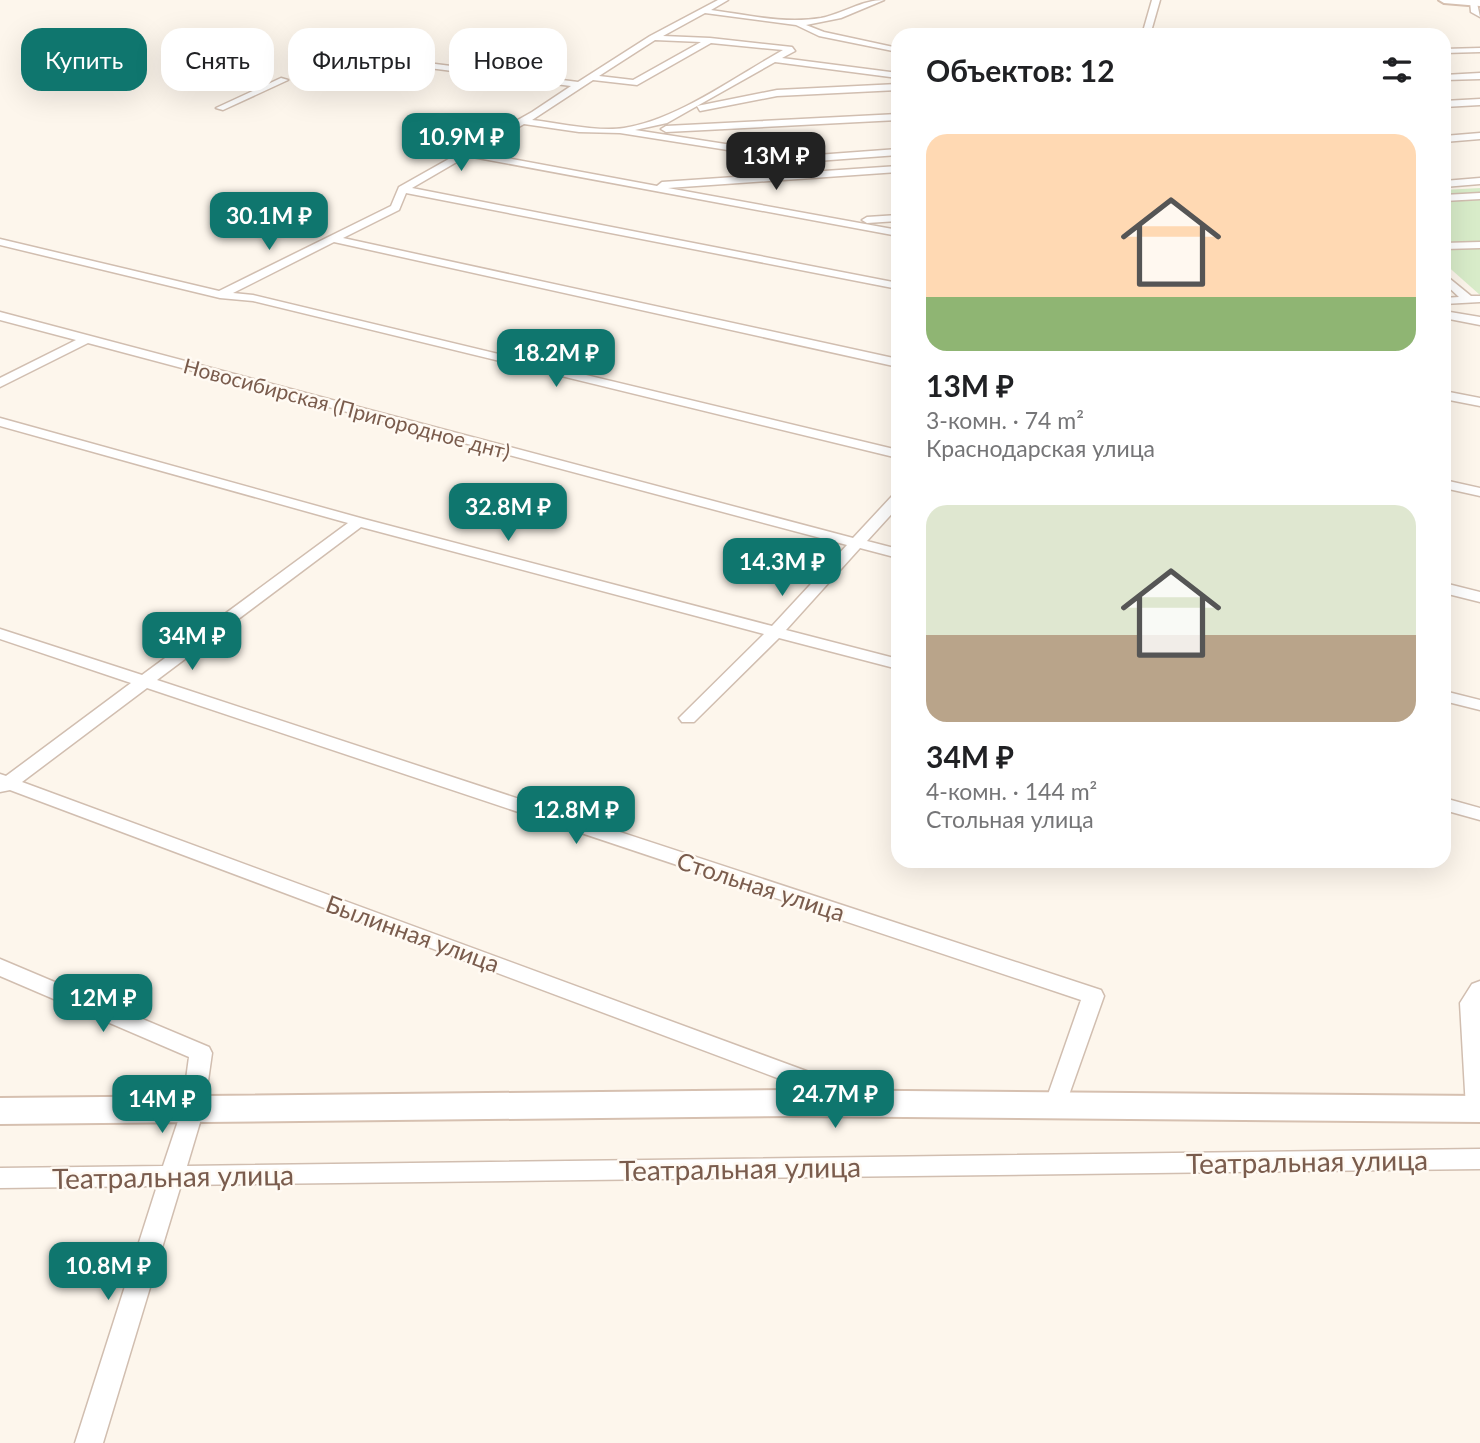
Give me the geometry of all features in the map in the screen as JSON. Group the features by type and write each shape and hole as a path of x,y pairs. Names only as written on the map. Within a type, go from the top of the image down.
{"street":[{"path":"220,295 395,208 402,189 523,121 653,38 724,0"},
{"path":"795,23 843,15 880,0"},
{"path":"1148,28 1156,0"},
{"path":"1444,0 1476,3 1475,12 1480,15"},
{"path":"704,11 795,23 822,34 891,49"},
{"path":"620,130 663,121 777,60 792,49 710,40 653,38"},
{"path":"591,77 634,83 710,40"},
{"path":"1451,51 1480,50"},
{"path":"777,60 891,75"},
{"path":"871,73 878,65 888,62"},
{"path":"435,66 581,85"},
{"path":"1451,78 1480,76"},
{"path":"220,108 284,80"},
{"path":"680,112 777,93 891,87"},
{"path":"1451,104 1480,102"},
{"path":"523,121 579,129 620,130 891,117"},
{"path":"620,130 803,159 891,153"},
{"path":"1451,138 1480,136"},
{"path":"465,153 891,232"},
{"path":"652,186 891,169"},
{"path":"1451,183 1480,181"},
{"path":"402,189 891,285"},
{"path":"1451,198 1480,196"},
{"path":"828,222 891,218"},
{"path":"333,239 891,360"},
{"path":"0,242 220,295 266,301 891,452"},
{"path":"1451,246 1480,245"},
{"path":"1451,282 1475,300"},
{"path":"1451,301 1475,300"},
{"name":"Новосибирская (Пригородное днт)","path":"0,316 891,552"},
{"path":"1451,316 1480,321"},
{"path":"0,383 88,340"},
{"path":"1451,396 1480,402"},
{"path":"0,422 359,522 891,662"},
{"path":"1451,486 1480,492"},
{"path":"688,718 774,633 891,506"},
{"path":"3,784 146,682 359,522"},
{"path":"1451,590 1480,597"},
{"name":"Стольная улица","path":"0,634 1093,996 1055,1106"},
{"path":"1451,698 1480,705"},
{"name":"Былинная улица","path":"3,784 801,1078 793,1104"},
{"path":"1451,806 1480,814"},
{"path":"0,967 201,1053 193,1109 89,1443"},
{"path":"0,1111 793,1104 1478,1109 1477,1000"},
{"name":"Театральная улица","path":"0,1178 1480,1159"}],"green space":[{"path":"1480,188 1480,295 1451,269 1451,190"}]}
